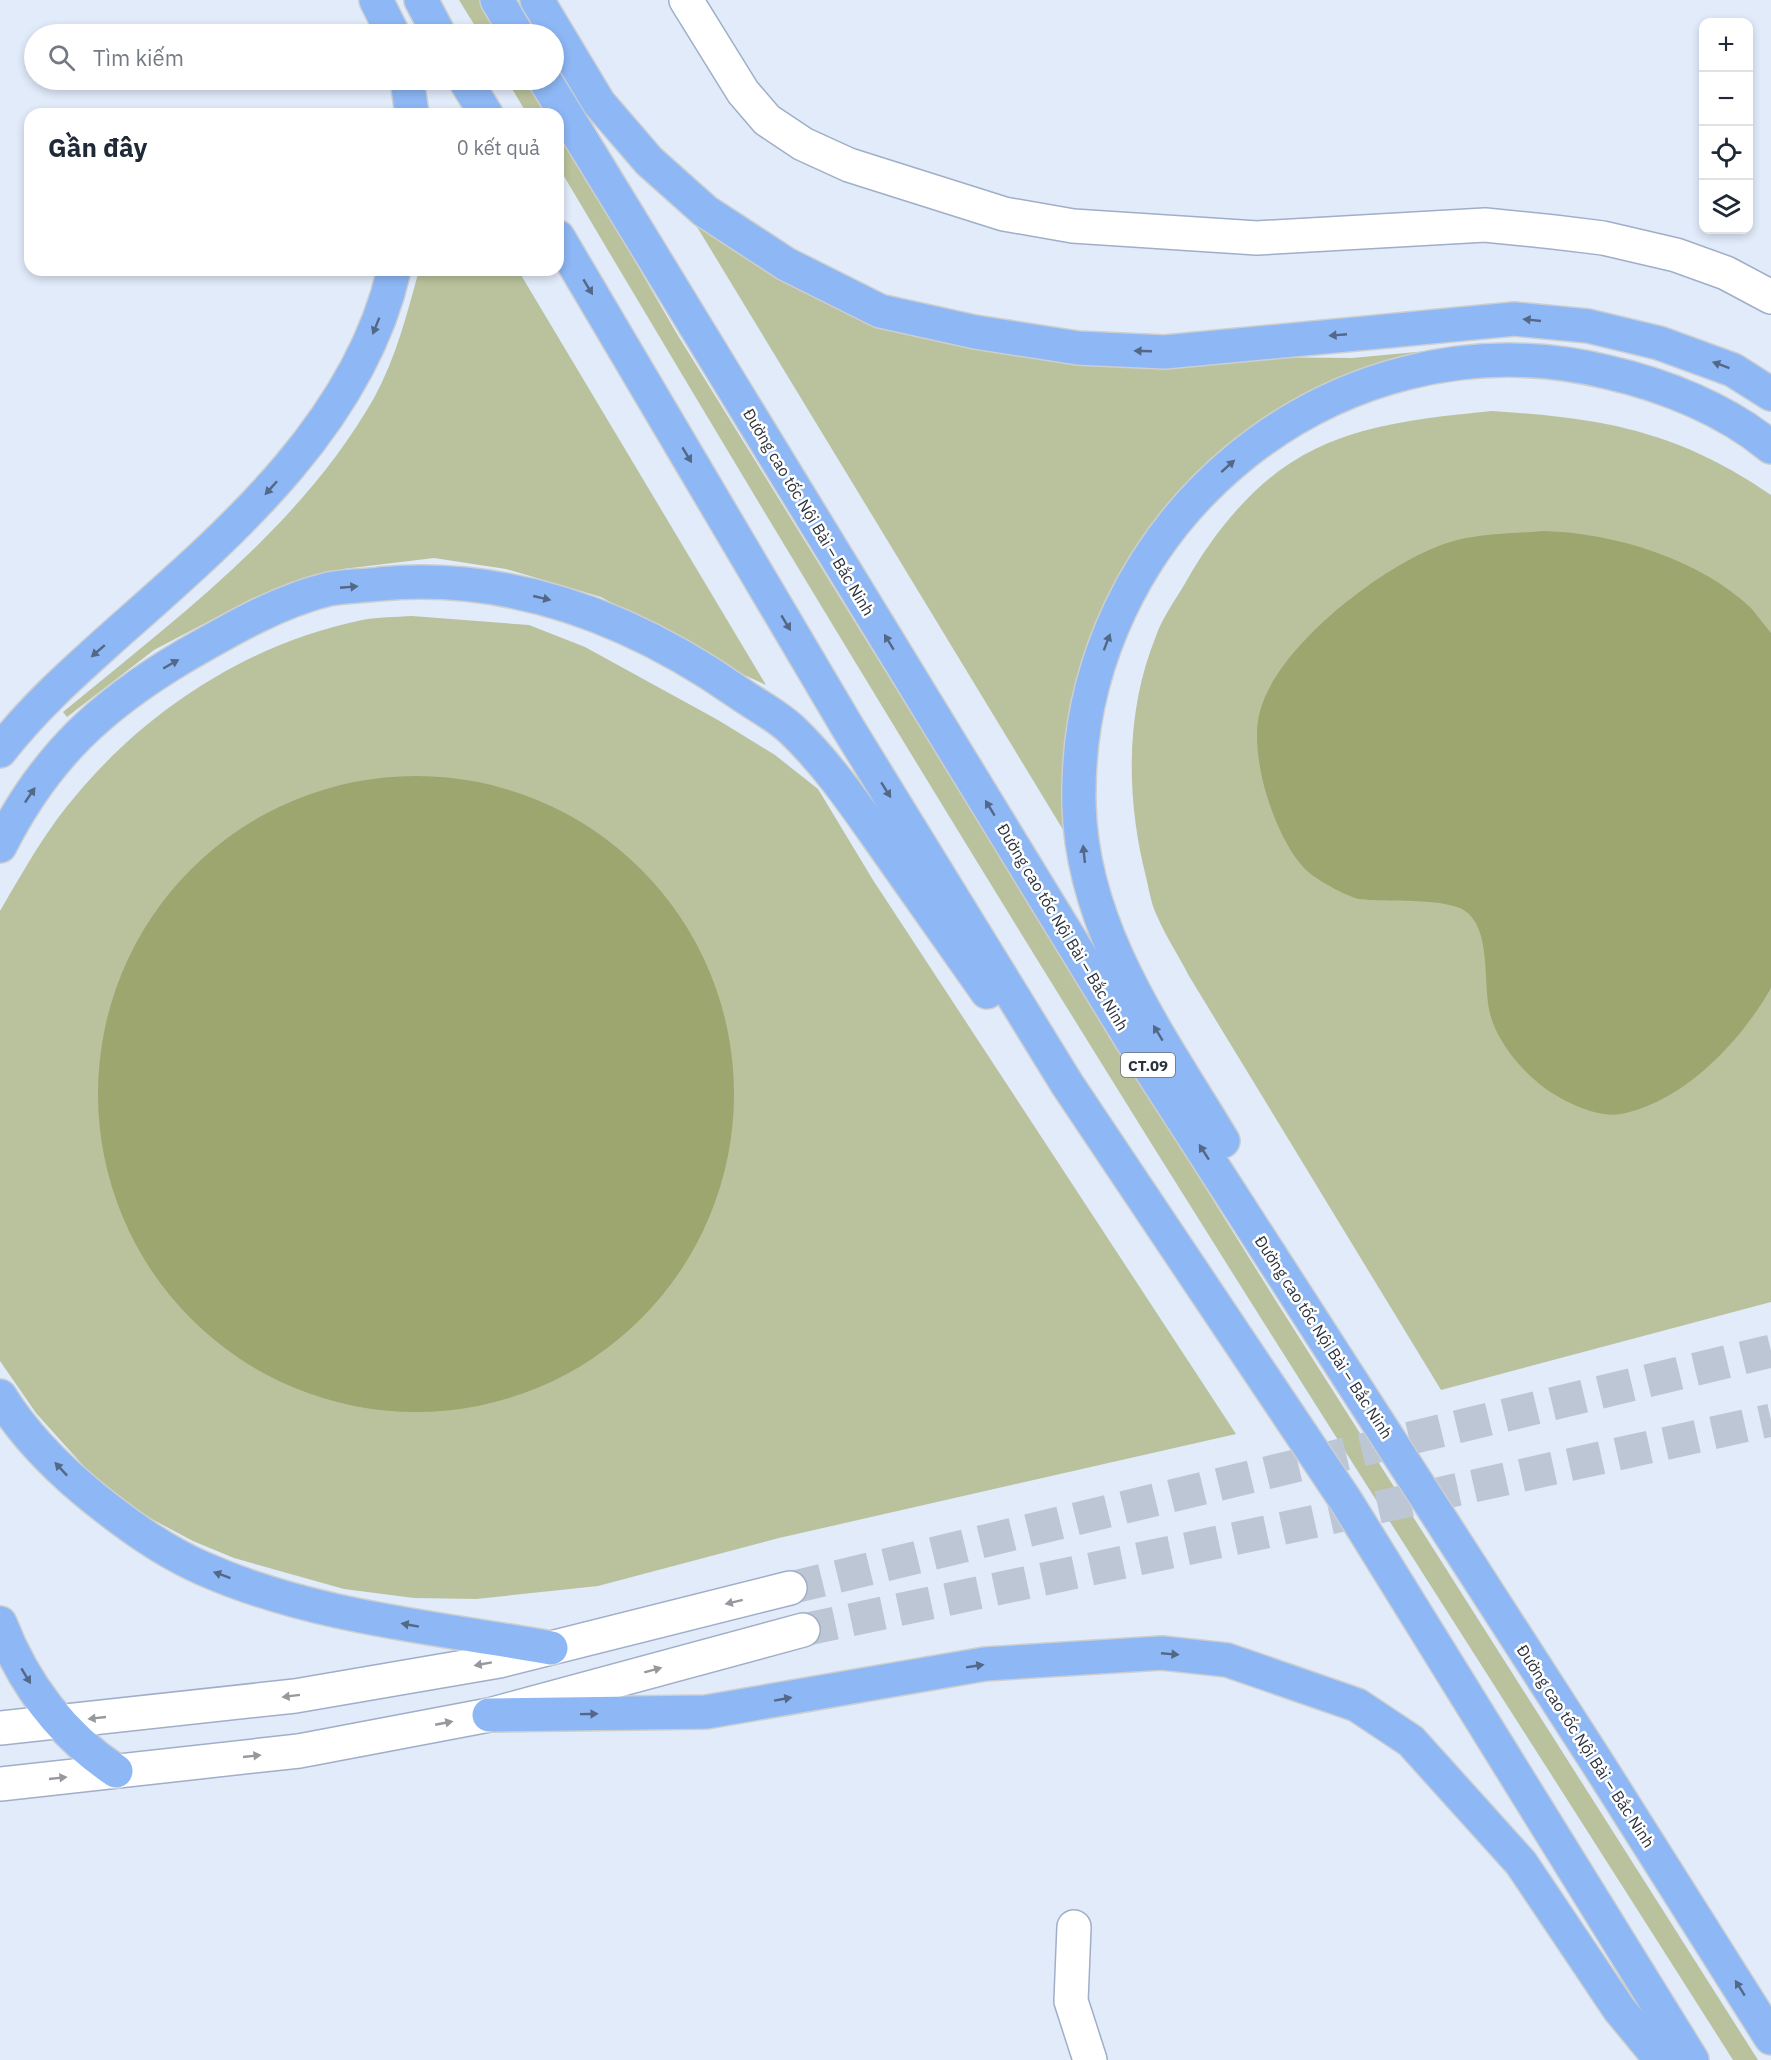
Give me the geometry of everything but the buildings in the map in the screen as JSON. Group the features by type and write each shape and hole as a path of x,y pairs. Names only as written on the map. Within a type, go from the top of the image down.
{"highway":[{"path":"376,0 388,24"},
{"path":"421,0 434,24"},
{"path":"497,0 511,24"},
{"path":"537,0 551,24"},
{"path":"564,45 599,103 657,168 705,211 786,264 880,311 975,332 1078,348 1165,352 1514,319 1588,326 1659,343 1733,370 1771,394"},
{"path":"408,90 411,108"},
{"path":"471,90 482,108"},
{"name":"Đường cao tốc Nội Bài – Bắc Ninh","path":"550,90 561,108"},
{"name":"Đường cao tốc Nội Bài – Bắc Ninh","path":"564,113 1131,1038 1600,1767 1771,2038"},
{"path":"564,247 842,718 1067,1084 1346,1501 1692,2060"},
{"path":"0,751 59,684 116,634 272,488 332,409 366,351 389,292 393,276"},
{"path":"1600,1767 1140,1002 1106,936 1087,874 1079,805 1082,737 1096,669 1121,604 1155,545 1199,492 1251,446 1309,409 1372,382 1450,364 1508,359 1577,364 1644,380 1707,407 1771,447"},
{"path":"0,846 12,823 58,754 115,700 200,648 279,606 331,589 411,581 492,587 570,605 646,635 715,676 790,728 835,776 1346,1501"},
{"path":"0,1396 12,1415 67,1476 130,1526 201,1567 277,1596 335,1612 551,1648"},
{"path":"0,1623 18,1662 57,1722 86,1750 116,1771"},
{"path":"489,1715 706,1712 985,1664 1162,1653 1227,1660 1357,1705 1411,1741 1521,1863 1619,2009 1661,2060"}],"main road":[{"path":"686,0 743,92 767,120 803,144 849,165 1004,214 1073,226 1257,238 1485,225 1554,232 1604,238 1676,255 1726,273 1771,297"},
{"path":"0,1728 295,1696 499,1661 790,1588"},
{"path":"0,1784 299,1751 489,1715 803,1630"},
{"path":"1074,1927 1071,2001 1090,2060"}],"shaded area":[{"path":"459,0 484,0 498,24 474,24"},
{"path":"513,90 536,90 546,108 523,108"},
{"path":"564,138 677,334 1058,951 1276,1301 1758,2060 1733,2060 1174,1180 995,892 731,457 564,176"},
{"path":"691,217 856,308 1258,357 1352,358 1470,347 1534,350 1590,364 1311,398 1122,588 1079,856"},
{"path":"417,276 522,276 766,685 731,669 601,597 506,569 434,558 343,569 253,598 154,650 67,717 63,712 233,569 310,489 344,445 374,398 389,367"},
{"path":"1492,411 1569,418 1638,432 1671,442 1704,456 1737,473 1771,495 1771,1302 1441,1390 1189,976 1161,924 1152,902 1139,847 1132,786 1132,755 1139,695 1146,665 1162,621 1208,547 1246,500 1292,462 1339,439 1363,431 1414,420"},
{"path":"1544,531 1599,537 1627,543 1681,563 1730,591 1751,608 1771,633 1771,988 1759,1008 1727,1048 1688,1083 1667,1097 1621,1114 1599,1113 1563,1100 1535,1080 1509,1052 1491,1017 1484,949 1476,924 1469,914 1460,908 1434,902 1359,899 1328,885 1303,867 1288,845 1275,819 1263,782 1258,756 1258,719 1271,686 1288,660 1310,635 1363,589 1419,555 1456,540"},
{"path":"412,616 529,625 585,647 718,720 775,755 818,789 873,880 1236,1434 779,1538 598,1586 476,1599 414,1598 344,1589 234,1558 193,1541 146,1516 115,1496 88,1471 36,1413 0,1361 0,911 36,850 67,806 107,762 171,707 206,683 243,662 281,645 362,620"},
{"path":"416,776 478,782 538,800 593,830 641,869 680,917 710,972 728,1032 734,1094 728,1156 710,1216 680,1271 641,1319 593,1358 538,1388 478,1406 416,1412 354,1406 294,1388 239,1358 191,1319 152,1271 122,1216 104,1156 98,1094 104,1032 122,972 152,917 191,869 239,830 294,800 354,782"}],"tunnel":[{"path":"790,1588 1771,1351"},
{"path":"803,1630 1280,1529 1771,1420"}]}
